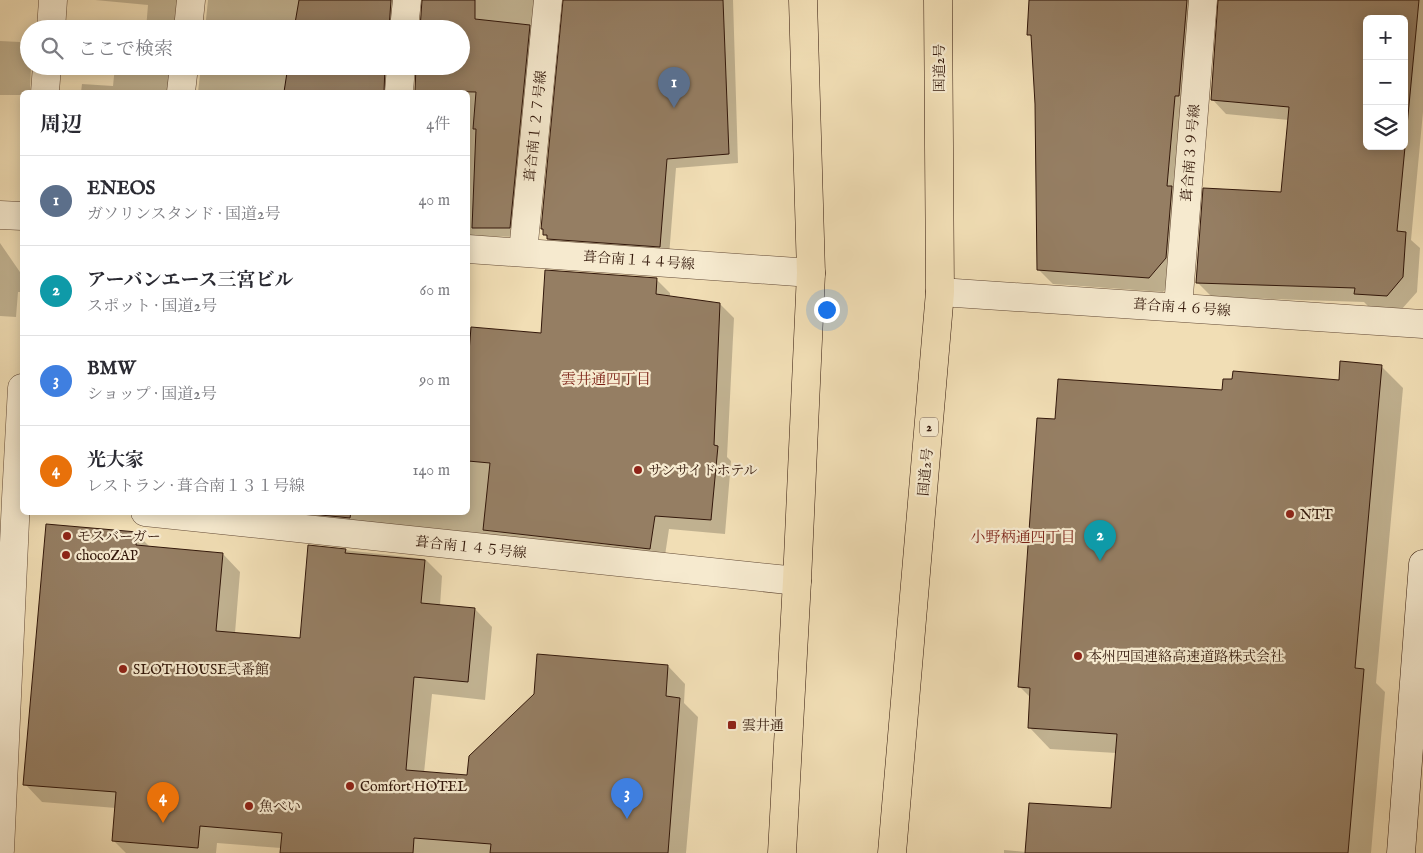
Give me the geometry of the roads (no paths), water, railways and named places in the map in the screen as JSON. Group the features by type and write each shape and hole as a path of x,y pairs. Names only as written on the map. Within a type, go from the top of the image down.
{"highway":[{"path":"782,853 811,273 803,0"},
{"name":"国道2号","path":"892,853 940,292 938,0"}],"street":[{"path":"51,20 53,0"},
{"path":"189,20 191,0"},
{"path":"405,20 407,0"},
{"name":"葺合南１２７号線","path":"523,252 548,0"},
{"name":"葺合南３９号線","path":"1178,307 1203,0"},
{"path":"44,90 46,75"},
{"path":"182,90 183,75"},
{"path":"399,90 401,75"},
{"path":"0,215 20,216"},
{"name":"葺合南１４４号線","path":"470,249 811,273"},
{"name":"葺合南４６号線","path":"940,292 1423,324"},
{"path":"0,850 20,462"},
{"name":"葺合南１４５号線","path":"172,515 797,581"},
{"path":"1401,853 1423,564"}],"place":[{"name":"ENEOS","path":"674,108"},
{"name":"サンサイドホテル","path":"638,470"},
{"name":"NTT","path":"1290,514"},
{"name":"モスバーガー","path":"67,536"},
{"name":"chocoZAP","path":"66,555"},
{"name":"アーバンエース三宮ビル","path":"1100,561"},
{"name":"本州四国連絡高速道路株式会社","path":"1078,656"},
{"name":"SLOT HOUSE弐番館","path":"123,669"},
{"name":"雲井通","path":"732,725"},
{"name":"Comfort HOTEL","path":"350,786"},
{"name":"魚べい","path":"249,806"},
{"name":"BMW","path":"627,819"},
{"name":"光大家","path":"163,823"}],"district":[{"name":"雲井通四丁目","path":"606,379"},
{"name":"小野柄通四丁目","path":"1023,537"}]}
